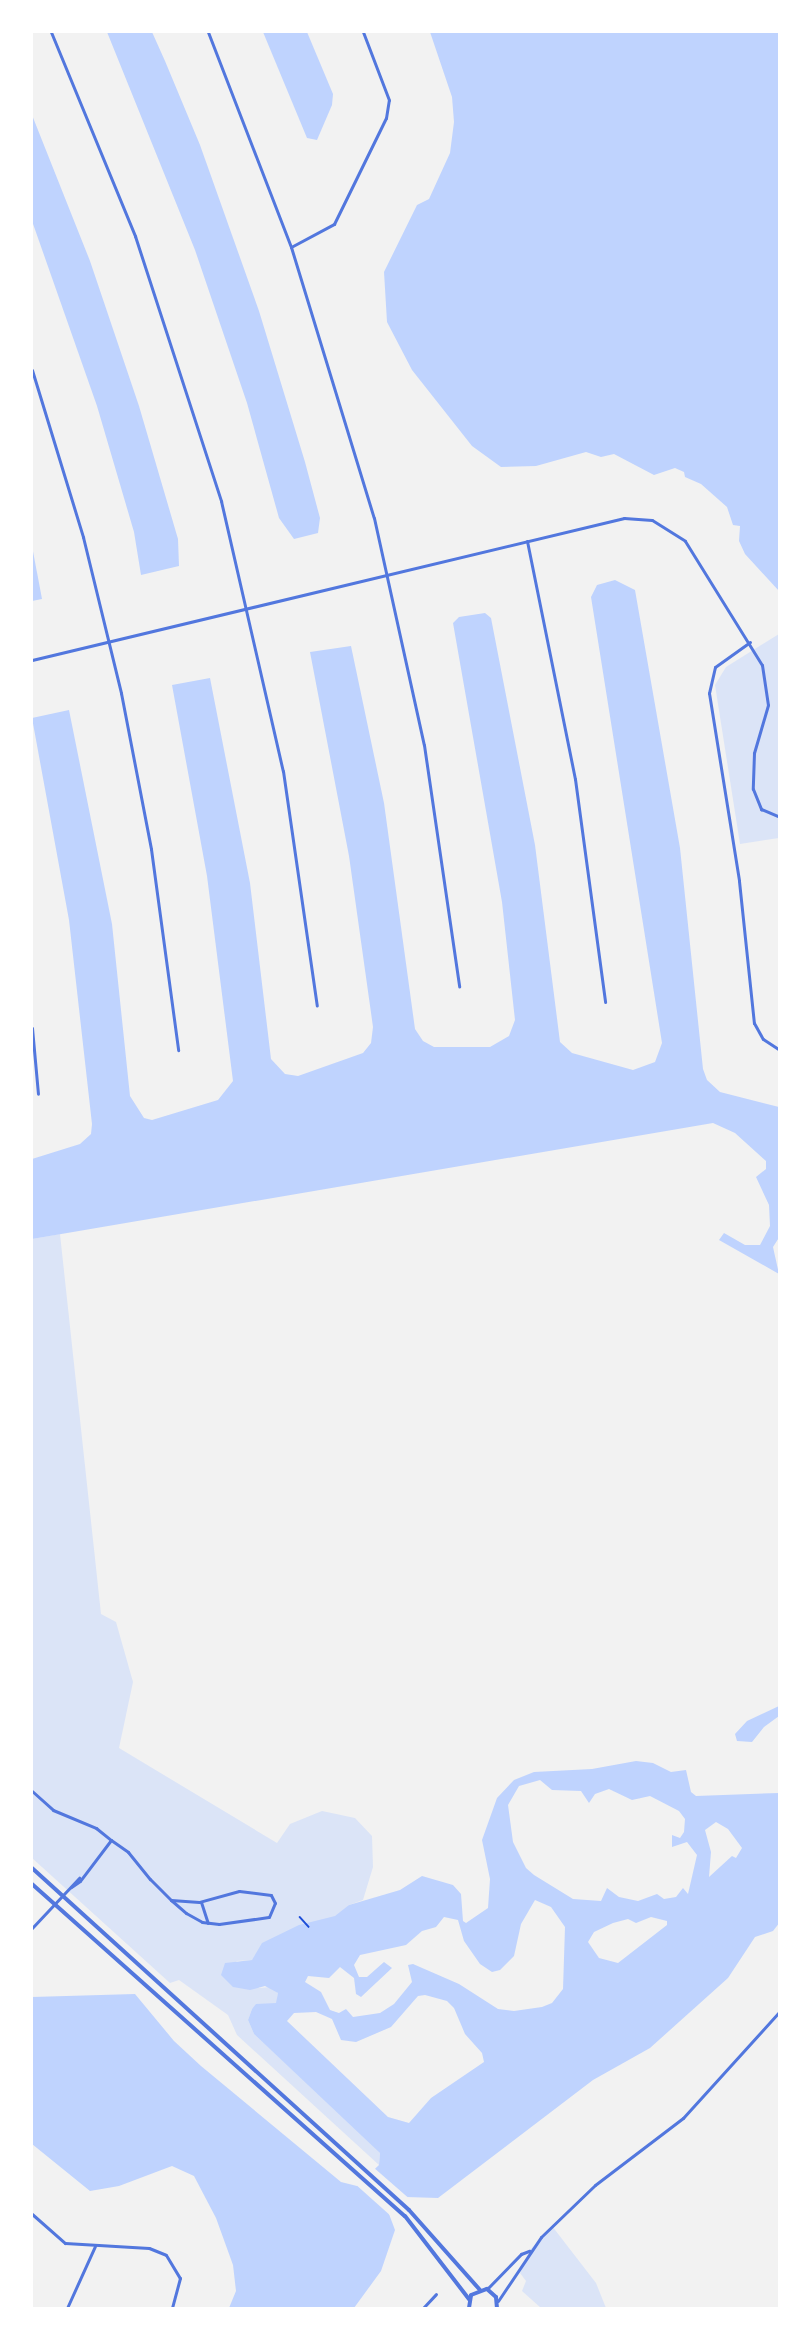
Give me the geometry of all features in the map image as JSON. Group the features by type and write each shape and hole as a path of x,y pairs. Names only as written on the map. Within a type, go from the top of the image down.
{"street":[{"path":"51,32 116,184 169,331 206,447 248,608 293,826 317,1006"},
{"path":"208,32 291,247 343,406 388,575 430,779 459,986"},
{"path":"291,247 334,224 386,118 389,99 363,32"},
{"path":"32,370 71,496 109,641 151,849 178,1050"},
{"path":"32,660 624,518 661,523 677,533 692,550 750,642 762,666 768,695 754,753 753,793 761,809 780,817"},
{"path":"527,541 575,779 605,1002"},
{"path":"750,642 716,667 709,693 739,880 754,1023 763,1040 780,1050"},
{"path":"32,1029 38,1094"},
{"path":"32,1791 53,1810 96,1828 128,1852 171,1900 186,1914 208,1923 269,1917 275,1903 271,1895 239,1891 201,1902 171,1900"},
{"path":"32,1928 80,1878 111,1840"},
{"path":"32,1868 409,2210 480,2290"},
{"path":"32,1884 405,2216 467,2305 480,2290 487,2289 521,2254 529,2251 595,2185 710,2093 780,2011"},
{"path":"201,1902 208,1923"},
{"path":"32,2214 65,2243 149,2248 166,2255 180,2278 172,2308"},
{"path":"67,2308 96,2246"},
{"path":"487,2289 499,2306 528,2259 529,2251"},
{"path":"423,2308 436,2294"}],"path":[{"path":"300,1917 309,1927"}],"shaded area":[{"path":"779,634 779,838 740,844 715,685 726,667"},
{"path":"60,1234 101,1614 116,1622 133,1682 119,1748 277,1843 290,1824 322,1811 355,1818 372,1836 373,1867 363,1900 349,1905 341,1926 252,1960 236,1961 259,1988 271,1987 278,1993 277,2003 252,2009 248,2020 254,2034 374,2145 380,2153 379,2165 237,2035 228,2015 179,1980 170,1983 32,1858 32,1239"},
{"path":"552,2226 596,2283 606,2308 541,2308 522,2291 526,2281 520,2273 529,2251"}],"water":[{"path":"107,32 152,32 165,61 200,145 259,311 320,518 318,533 294,539 279,518 247,403 195,250"},
{"path":"263,32 307,32 333,94 332,105 317,140 307,138"},
{"path":"430,32 779,32 779,591 745,554 739,541 740,526 733,525 727,507 701,484 685,477 684,472 675,468 654,475 614,454 601,457 586,452 536,466 501,467 472,446 412,370 387,322 384,272 417,205 429,199 450,153 454,122 452,97"},
{"path":"32,115 90,261 139,406 178,539 179,566 141,575 134,532 97,406 32,221"},
{"path":"32,546 42,599 32,601"},
{"path":"615,580 635,590 680,848 703,1069 707,1080 720,1092 779,1107 780,1236 773,1247 779,1274 719,1240 724,1233 745,1245 760,1245 770,1226 769,1205 756,1177 766,1169 766,1161 735,1133 713,1123 32,1239 32,1159 80,1144 91,1134 92,1124 69,920 32,718 69,710 112,924 130,1096 144,1118 152,1120 218,1100 233,1081 207,876 172,685 210,678 250,883 271,1059 285,1074 298,1076 363,1053 371,1043 373,1027 349,856 310,652 351,646 384,803 415,1029 423,1041 434,1047 490,1047 509,1036 515,1020 502,902 453,623 459,617 485,613 491,618 535,845 560,1042 572,1053 633,1070 655,1062 662,1043 591,597 597,585"},
{"path":"779,1706 779,1716 764,1727 752,1742 737,1741 735,1734 747,1721"},
{"path":"636,1761 653,1763 671,1772 686,1770 691,1792 696,1796 779,1793 780,1922 773,1931 755,1937 728,1978 650,2048 593,2080 438,2198 406,2197 389,2214 395,2230 381,2271 354,2308 229,2308 236,2291 233,2265 216,2218 194,2176 172,2166 119,2186 90,2191 32,2144 32,1997 135,1994 174,2041 201,2066 341,2182 357,2186 379,2165 380,2153 254,2034 248,2020 252,2009 256,2004 276,2003 278,1993 265,1986 250,1990 233,1987 221,1975 225,1963 252,1960 262,1943 299,1925 335,1916 349,1905 400,1890 422,1876 453,1885 461,1894 463,1921 466,1923 488,1908 490,1879 482,1840 497,1798 514,1780 534,1772 592,1769","holes":["540,1780 552,1790 581,1791 589,1803 595,1794 609,1789 632,1800 650,1796 679,1811 685,1819 684,1832 680,1838 672,1835 672,1847 687,1842 697,1855 688,1894 683,1888 676,1897 664,1899 657,1894 638,1901 619,1897 607,1888 601,1901 573,1899 534,1875 526,1868 513,1842 508,1805 519,1786","716,1822 728,1829 742,1848 736,1858 732,1856 709,1877 711,1852 705,1830","535,1900 551,1907 565,1927 563,1989 552,2003 542,2007 514,2011 498,2009 459,1984 413,1964 408,1965 412,1982 394,2004 380,2013 353,2017 346,2009 339,2013 330,2010 321,1992 305,1982 308,1976 329,1978 340,1967 354,1978 356,1994 361,1997 392,1968 384,1962 367,1977 359,1977 354,1965 360,1955 406,1945 422,1931 436,1927 444,1917 458,1920 464,1941 480,1964 492,1972 500,1970 514,1956 521,1924","651,1917 667,1921 667,1925 618,1963 599,1958 588,1942 594,1932 613,1923 628,1919 636,1923","425,1995 447,2001 454,2008 465,2034 482,2053 484,2062 431,2098 409,2123 388,2117 287,2021 294,2013 316,2012 332,2019 341,2040 356,2042 391,2027 418,1996"]}],"pier":[{"path":"373,2167 412,2201 400,2204 392,2217 354,2183"}]}
